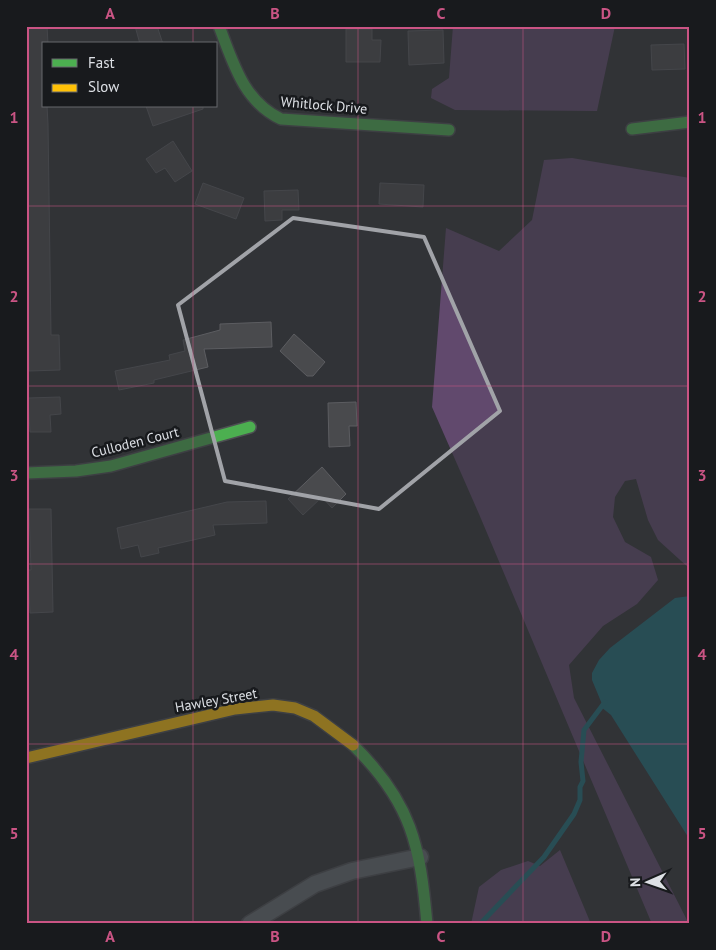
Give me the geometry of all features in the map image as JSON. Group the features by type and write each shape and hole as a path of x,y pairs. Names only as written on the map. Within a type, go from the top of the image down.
{"street":[{"name":"Whitlock Drive","path":"219,26 245,86 256,104 268,114 281,119 449,130"},
{"path":"632,129 690,122"},
{"name":"Culloden Court","path":"26,473 76,471 112,466 250,427"},
{"name":"Hawley Street","path":"26,758 234,709 262,706 294,708 328,723 349,740 383,778 407,815 420,857 427,924"},
{"path":"250,924 315,884 352,871 420,857"}],"highlighted area":[{"path":"293,218 424,237 500,411 379,509 225,481 178,305"}],"shaded area":[{"path":"453,26 615,26 597,111 455,110 431,98 432,89 449,78"},
{"path":"572,158 690,178 690,569 658,540 648,520 636,479 625,481 615,497 613,517 625,542 651,557 658,580 637,604 603,626 569,665 574,698 689,924 652,924 432,407 446,228 499,251 532,220 544,160"},
{"path":"560,850 591,924 471,924 479,887 501,870 528,861 540,866"}],"water":[{"path":"690,596 690,840 611,715 601,707 602,704 592,680 592,673 599,660 610,648 675,598"}],"building":[{"path":"26,26 47,26 48,42 42,42 42,108 47,108 48,124 51,335 59,335 60,370 29,371"},
{"path":"135,26 157,26 162,42 139,42"},
{"path":"346,29 372,29 372,40 381,40 380,62 346,62"},
{"path":"443,30 444,63 409,65 408,31"},
{"path":"684,44 685,69 652,70 651,45"},
{"path":"147,108 203,108 203,109 153,126"},
{"path":"173,141 192,171 175,182 165,168 156,173 146,159"},
{"path":"203,183 244,198 236,219 195,204"},
{"path":"380,183 424,185 423,207 379,204"},
{"path":"298,190 299,210 282,210 282,220 265,221 264,191"},
{"path":"271,322 272,347 204,349 208,367 154,380 154,383 119,390 115,371 170,360 169,355 185,351 183,340 220,330 220,324"},
{"path":"294,334 325,362 313,376 307,376 280,351"},
{"path":"60,397 61,414 50,415 51,432 30,432 28,398"},
{"path":"356,402 357,426 349,426 350,446 329,447 328,403"},
{"path":"322,467 346,494 332,508 322,497 303,515 288,499"},
{"path":"266,501 267,523 213,525 215,535 158,548 159,553 141,557 138,545 121,549 117,528 227,502"},
{"path":"29,509 51,509 53,612 30,613 28,570 31,570"}],"waterway":[{"path":"480,924 544,857 574,814 580,800 580,787 583,781 581,762 584,730 605,702"}],"traffic: fast":[{"path":"219,26 235,66 248,91 257,102 281,119 449,130"},
{"path":"632,129 690,122"},
{"path":"26,473 76,471 111,466 250,427"},
{"path":"353,745 373,766 388,786 400,806 409,827 421,871 427,924"}],"traffic: slow":[{"path":"26,758 235,709 273,705 295,708 314,716 353,745"}]}
